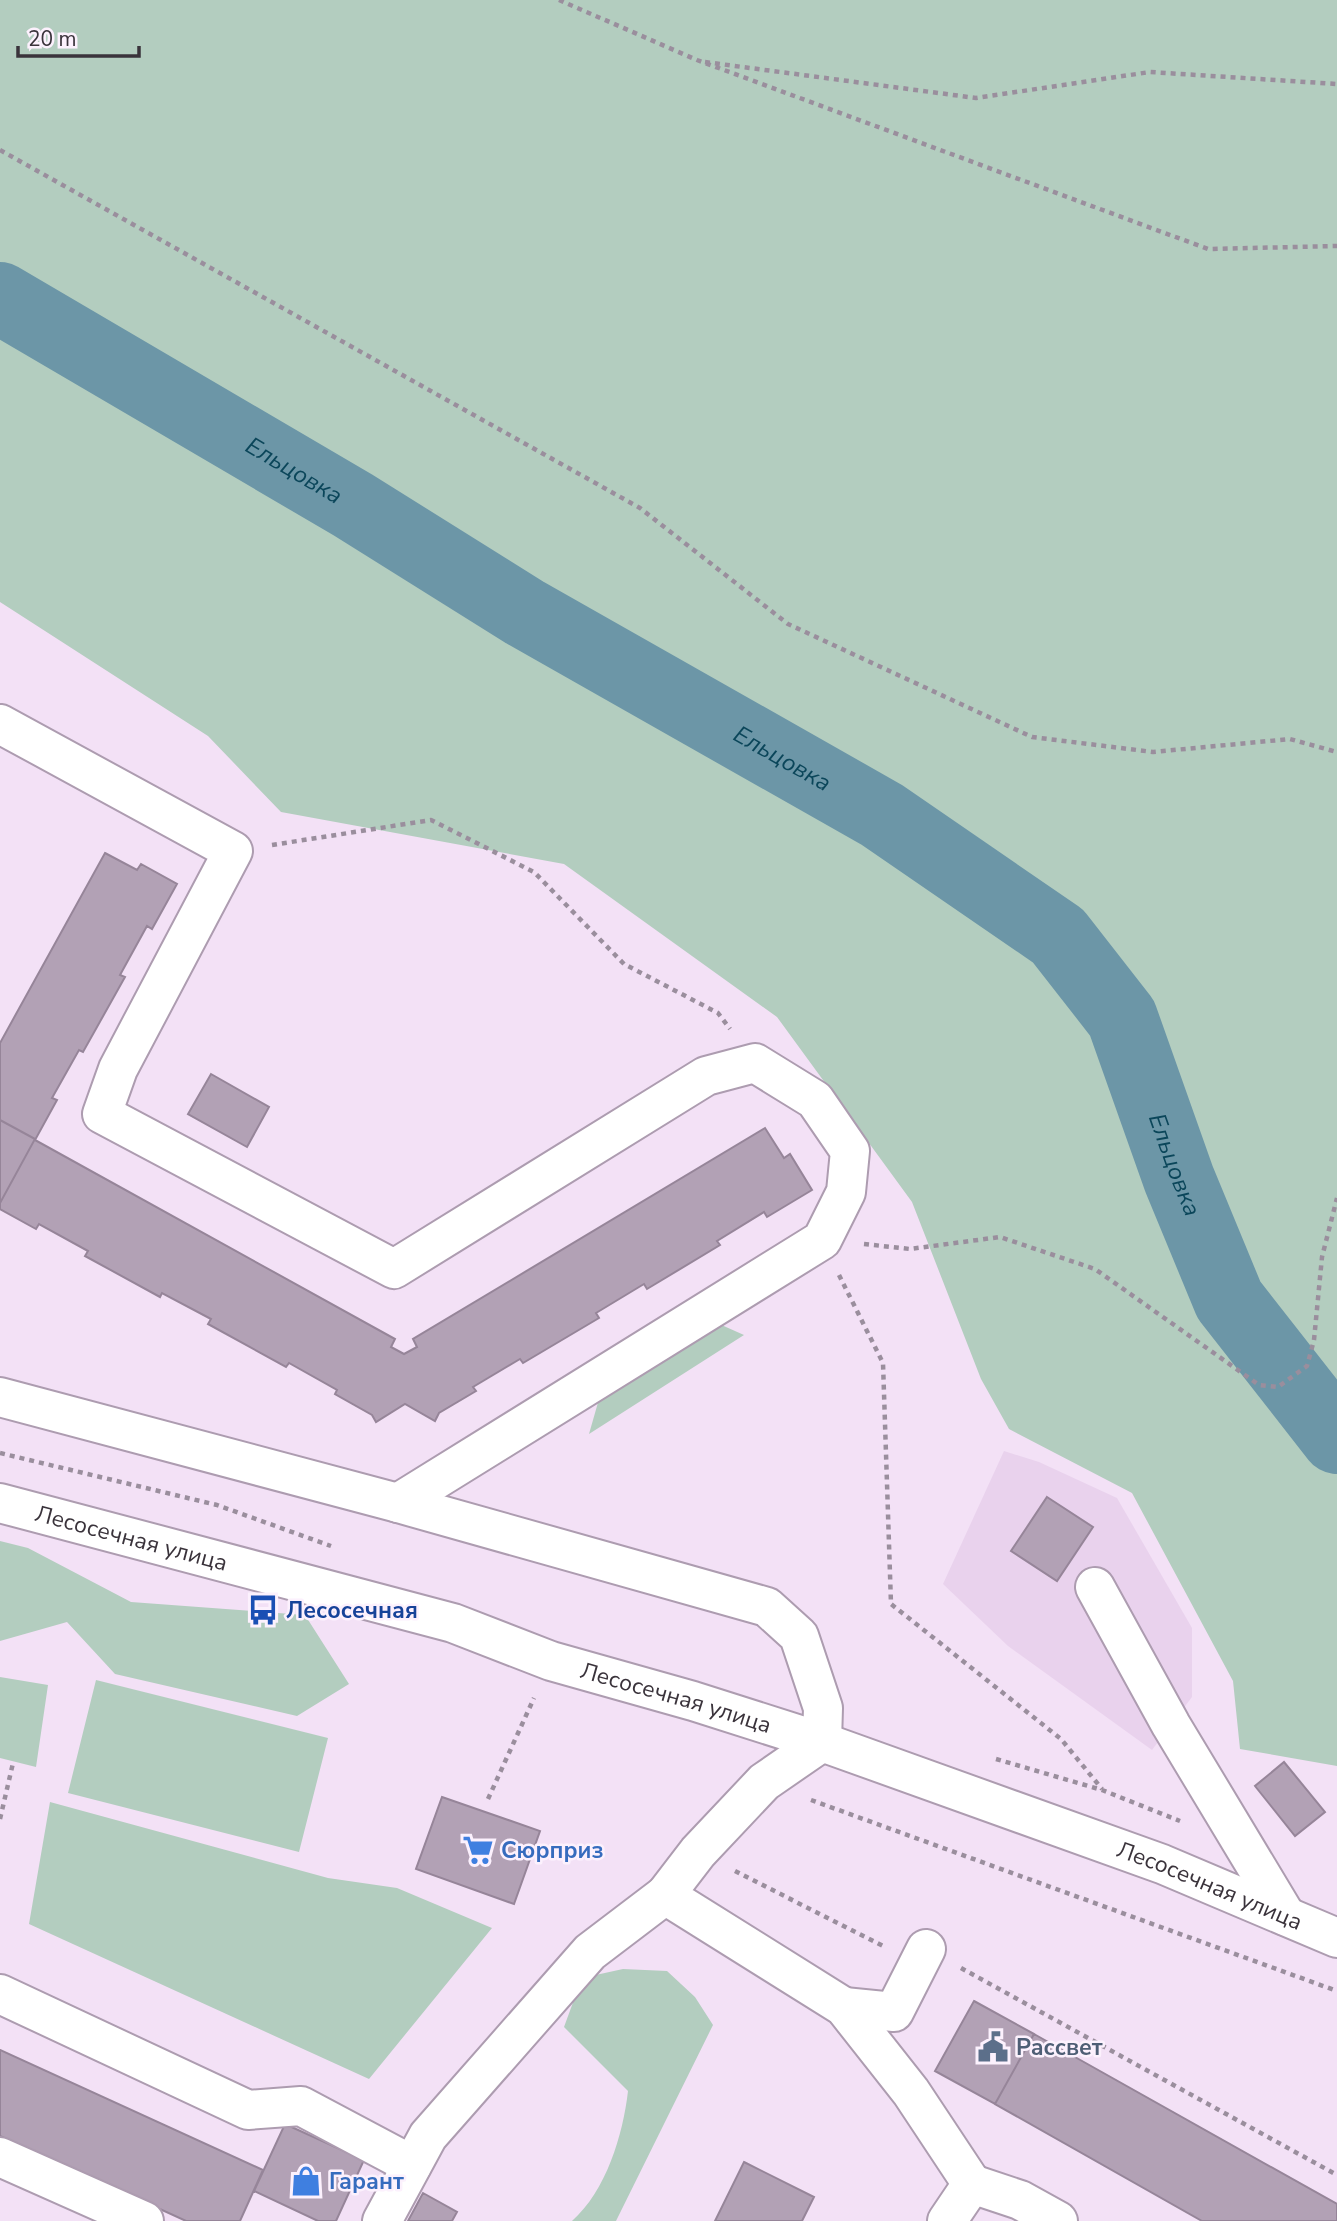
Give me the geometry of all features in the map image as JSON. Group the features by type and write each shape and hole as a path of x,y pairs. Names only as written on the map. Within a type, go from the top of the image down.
{"street":[{"path":"0,724 233,851 118,1069 102,1114 394,1269 706,1076 755,1063 815,1100 850,1151 846,1192 822,1240 398,1503"},
{"path":"0,1397 398,1503 767,1607 799,1636 823,1708 822,1742 764,1782 698,1853 665,1895 590,1952 428,2136 382,2221"},
{"name":"Лесосечная улица","path":"0,1503 453,1623 551,1661 693,1701 822,1742 1162,1864 1337,1938"},
{"path":"1095,1587 1171,1725 1286,1916"},
{"path":"665,1895 844,2007 911,2092 972,2184 1020,2200 1058,2221"},
{"path":"844,2007 894,2012 926,1949"},
{"path":"0,1994 248,2110 301,2106 412,2165"},
{"path":"0,2157 144,2221"},
{"path":"947,2221 972,2184"}],"path":[{"path":"559,0 697,61 1208,249 1337,246"},
{"path":"697,61 976,98 1150,72 1337,84"},
{"path":"0,150 640,508 788,624 1032,737 1153,752 1290,738 1337,752"},
{"path":"233,851 430,820 534,873 624,964 718,1013 755,1063"},
{"path":"822,1240 910,1249 1000,1237 1095,1269 1258,1385 1278,1387 1307,1366 1314,1340 1322,1257 1337,1198"},
{"path":"822,1240 883,1363 891,1604 1061,1739 1102,1790"},
{"path":"488,1799 551,1661"},
{"path":"0,1819 13,1763"},
{"path":"764,1782 1337,1992"},
{"path":"698,1853 881,1946 926,1949 1337,2175"}],"shaded area":[{"path":"1004,1451 1039,1462 1117,1498 1192,1628 1192,1697 1152,1750 1008,1646 943,1584"}],"green space":[{"path":"0,0 1337,0 1337,1766 1240,1749 1233,1681 1132,1493 1009,1429 981,1379 912,1202 777,1017 564,864 281,812 208,736 0,602"},
{"path":"699,1315 744,1335 589,1434 605,1378"},
{"path":"0,1541 28,1548 131,1602 305,1615 349,1684 297,1716 115,1674 67,1622 0,1641"},
{"path":"0,1677 48,1685 36,1767 0,1758"},
{"path":"96,1680 328,1738 299,1852 68,1793"},
{"path":"50,1802 328,1878 397,1888 492,1928 369,2079 29,1924"},
{"path":"623,1969 667,1971 695,1997 713,2025 616,2221 572,2221 594,2194 611,2161 622,2126 628,2091 564,2027 582,1978"}],"building":[{"path":"105,853 137,870 141,864 177,884 152,929 147,926 120,975 125,977 83,1052 79,1050 52,1098 57,1100 35,1140 395,1339 391,1347 404,1354 417,1347 413,1339 765,1128 784,1158 790,1154 812,1190 767,1217 764,1212 717,1241 720,1245 647,1289 644,1284 596,1313 599,1318 523,1363 520,1359 473,1387 476,1391 439,1413 435,1421 405,1404 376,1422 372,1415 335,1394 337,1390 289,1363 286,1367 208,1324 211,1319 162,1293 160,1297 85,1256 88,1251 39,1224 36,1229 0,1209 0,1203 35,1139 0,1120 0,1043"},
{"path":"211,1074 269,1107 247,1147 188,1114"},
{"path":"0,1120 35,1139 0,1203"},
{"path":"1047,1497 1093,1527 1057,1581 1011,1551"},
{"path":"1284,1762 1325,1812 1295,1836 1255,1786"},
{"name":"Сюрприз","path":"442,1797 540,1831 514,1904 416,1869"},
{"name":"Рассвет","path":"974,2001 1034,2034 995,2104 935,2071"},
{"path":"1034,2034 1337,2204 1337,2221 1202,2221 995,2104"},
{"path":"0,2050 263,2170 240,2221 186,2221 0,2136"},
{"name":"Гарант","path":"285,2124 364,2160 336,2221 318,2221 254,2191"},
{"path":"744,2162 814,2197 802,2221 715,2221"},
{"path":"423,2193 457,2212 452,2221 408,2221"}],"waterway":[{"name":"Ельцовка","path":"0,298 353,505 524,612 882,815 1058,936 1122,1018 1179,1179 1229,1300 1337,1438"}],"place":[{"name":"Лесосечная","path":"263,1610"},
{"name":"Сюрприз","path":"478,1850"},
{"name":"Рассвет","path":"993,2047"},
{"name":"Гарант","path":"306,2181"}]}
